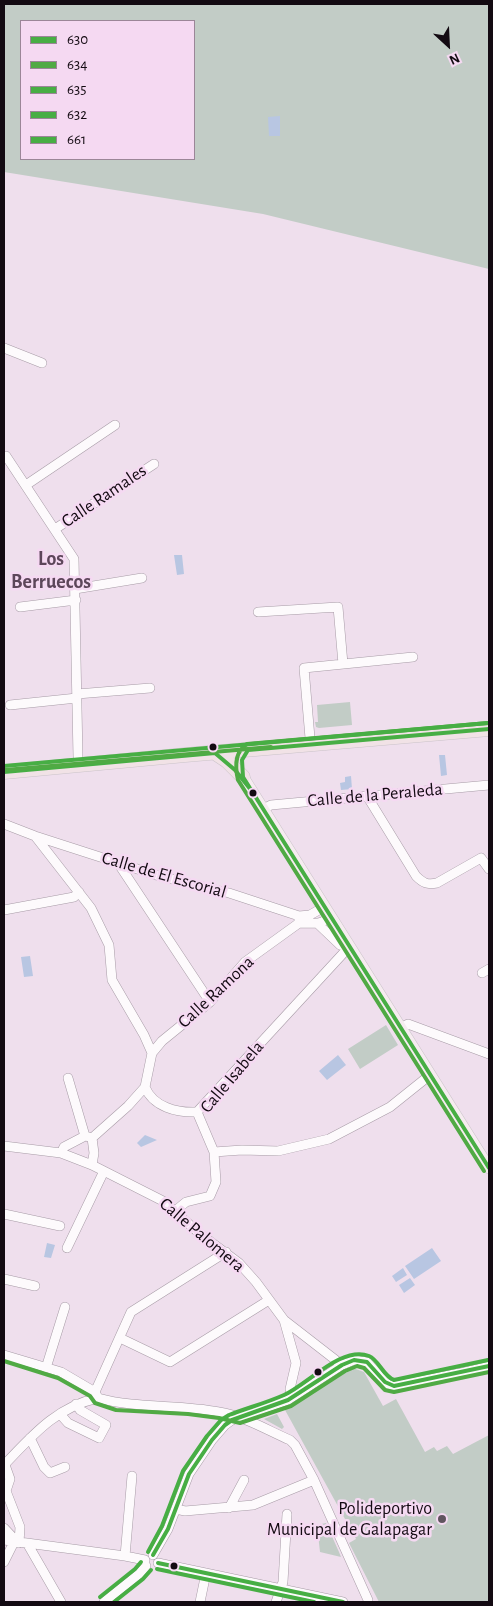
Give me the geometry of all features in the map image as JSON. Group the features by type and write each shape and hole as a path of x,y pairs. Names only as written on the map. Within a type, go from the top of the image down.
{"highway":[{"path":"4,764 489,721"},
{"path":"4,772 489,729"},
{"path":"243,777 242,760 248,750"},
{"path":"215,753 227,761 243,777"}],"main road":[{"path":"243,777 489,1168"}],"street":[{"path":"4,348 42,363"},
{"path":"26,485 115,425"},
{"path":"4,458 6,456 74,559 78,757"},
{"name":"Calle Ramales","path":"55,529 154,464"},
{"path":"75,589 142,578"},
{"path":"20,607 76,600"},
{"path":"258,612 338,607 343,664"},
{"path":"310,738 304,668 413,657"},
{"path":"10,705 150,688"},
{"name":"Calle de la Peraleda","path":"263,809 271,805 489,785"},
{"path":"367,796 416,876 422,882 429,884 437,883 481,858 489,869"},
{"name":"Calle de El Escorial","path":"4,824 35,836 159,876 254,900 299,919"},
{"path":"35,836 91,908 109,945 112,980 152,1052 145,1087 128,1106 89,1137 64,1146 61,1154"},
{"path":"118,863 210,1002"},
{"path":"4,910 74,897 79,892"},
{"path":"299,919 327,912 326,921 318,924"},
{"path":"299,919 318,924 340,945 349,947"},
{"name":"Calle Ramona","path":"152,1052 162,1041 210,1002 245,962 299,919"},
{"name":"Calle Isabela","path":"175,1211 186,1202 210,1196 216,1182 214,1152 197,1112 349,947"},
{"path":"400,1028 408,1024 489,1054"},
{"path":"214,1152 242,1150 278,1151 329,1139 390,1107 430,1075"},
{"path":"68,1078 94,1153 92,1165"},
{"path":"145,1087 157,1104 183,1113 197,1112"},
{"path":"5,1148 61,1154 104,1171 67,1248"},
{"name":"Calle Palomera","path":"104,1171 155,1195 199,1233 226,1252 256,1282 284,1320 342,1366"},
{"path":"4,1214 60,1226"},
{"path":"4,1562 20,1543 20,1527 6,1491 10,1480 4,1465 30,1438 60,1414 97,1395 132,1312 226,1252"},
{"path":"4,1279 34,1286"},
{"path":"120,1338 170,1362 269,1300"},
{"path":"46,1368 64,1307"},
{"name":"Calle Palomera","path":"284,1320 296,1363 290,1389 292,1397"},
{"path":"4,1355 62,1372 83,1384 97,1395 118,1404 189,1408 220,1412 240,1417 290,1440 295,1445 314,1480 368,1602"},
{"path":"104,1602 140,1574 148,1556 153,1555 168,1529 189,1474 225,1424 292,1397 354,1360 365,1361 374,1368 386,1384 394,1386 460,1374 489,1366"},
{"path":"60,1414 68,1423 99,1438 106,1425 80,1410 79,1403 83,1384"},
{"path":"30,1438 44,1467 50,1473 65,1467"},
{"path":"125,1556 132,1476"},
{"path":"229,1508 244,1480"},
{"path":"176,1509 185,1511 253,1505 314,1480"},
{"path":"276,1602 283,1582 287,1514"},
{"path":"4,1528 20,1543 61,1602"},
{"path":"4,1540 125,1556 146,1563 154,1568 158,1563 158,1558 153,1555"},
{"path":"158,1563 343,1602"},
{"path":"200,1602 206,1573"}],"shaded area":[{"path":"4,4 489,4 489,269 263,214 4,172"},
{"path":"350,702 352,725 316,727 315,722 318,722 317,705"},
{"path":"386,1025 398,1045 360,1069 348,1049"},
{"path":"353,1368 364,1372 383,1406 396,1399 425,1452 434,1447 437,1451 447,1446 453,1454 489,1435 489,1602 379,1602 349,1543 356,1539 285,1410"},
{"path":"277,1414 284,1427 282,1429 264,1419"},
{"path":"326,1523 341,1557 320,1552 317,1525"}],"water":[{"path":"280,116 280,136 269,136 268,117"},
{"path":"174,555 182,555 184,574 177,575"},
{"path":"439,755 445,755 447,775 441,776"},
{"path":"351,776 352,789 341,790 340,783 345,782 345,777"},
{"path":"30,956 33,976 24,977 21,957"},
{"path":"338,1055 346,1065 327,1080 319,1071"},
{"path":"145,1135 157,1140 141,1147 137,1143"},
{"path":"47,1243 55,1245 51,1258 44,1257"},
{"path":"432,1248 441,1261 414,1279 405,1266"},
{"path":"403,1268 407,1275 396,1282 392,1276"},
{"path":"410,1278 415,1285 404,1293 399,1285"}],"transit line":[{"name":"634","path":"484,1171 238,780 236,760 240,751 247,744 488,723"},
{"name":"661","path":"4,766 488,723"},
{"name":"630","path":"489,729 248,750 242,760 243,777 489,1168"},
{"name":"634","path":"5,770 271,747"},
{"name":"630","path":"4,772 215,753 235,770 251,790"},
{"name":"632","path":"148,1552 162,1526 183,1471 207,1436 221,1420 229,1415 284,1395 336,1361 348,1356 359,1354 369,1356 394,1380 488,1360"},
{"name":"630","path":"153,1555 168,1529 189,1474 212,1440 232,1420 288,1400 342,1365 354,1360 367,1362 385,1382 394,1386 489,1366"},
{"name":"634","path":"4,1361 58,1378 90,1396 95,1403 116,1410 188,1414 240,1423 291,1406 345,1371 357,1366 364,1368 385,1390 394,1392 489,1372"},
{"name":"632","path":"100,1597 141,1562"},
{"name":"630","path":"158,1563 343,1602"},
{"name":"635","path":"157,1569 314,1602"},
{"name":"635","path":"114,1602 143,1579 151,1570"}],"place":[{"name":"Polideportivo Municipal de Galapagar","path":"442,1519"}],"district":[{"name":"Los Berruecos","path":"51,570"}]}
